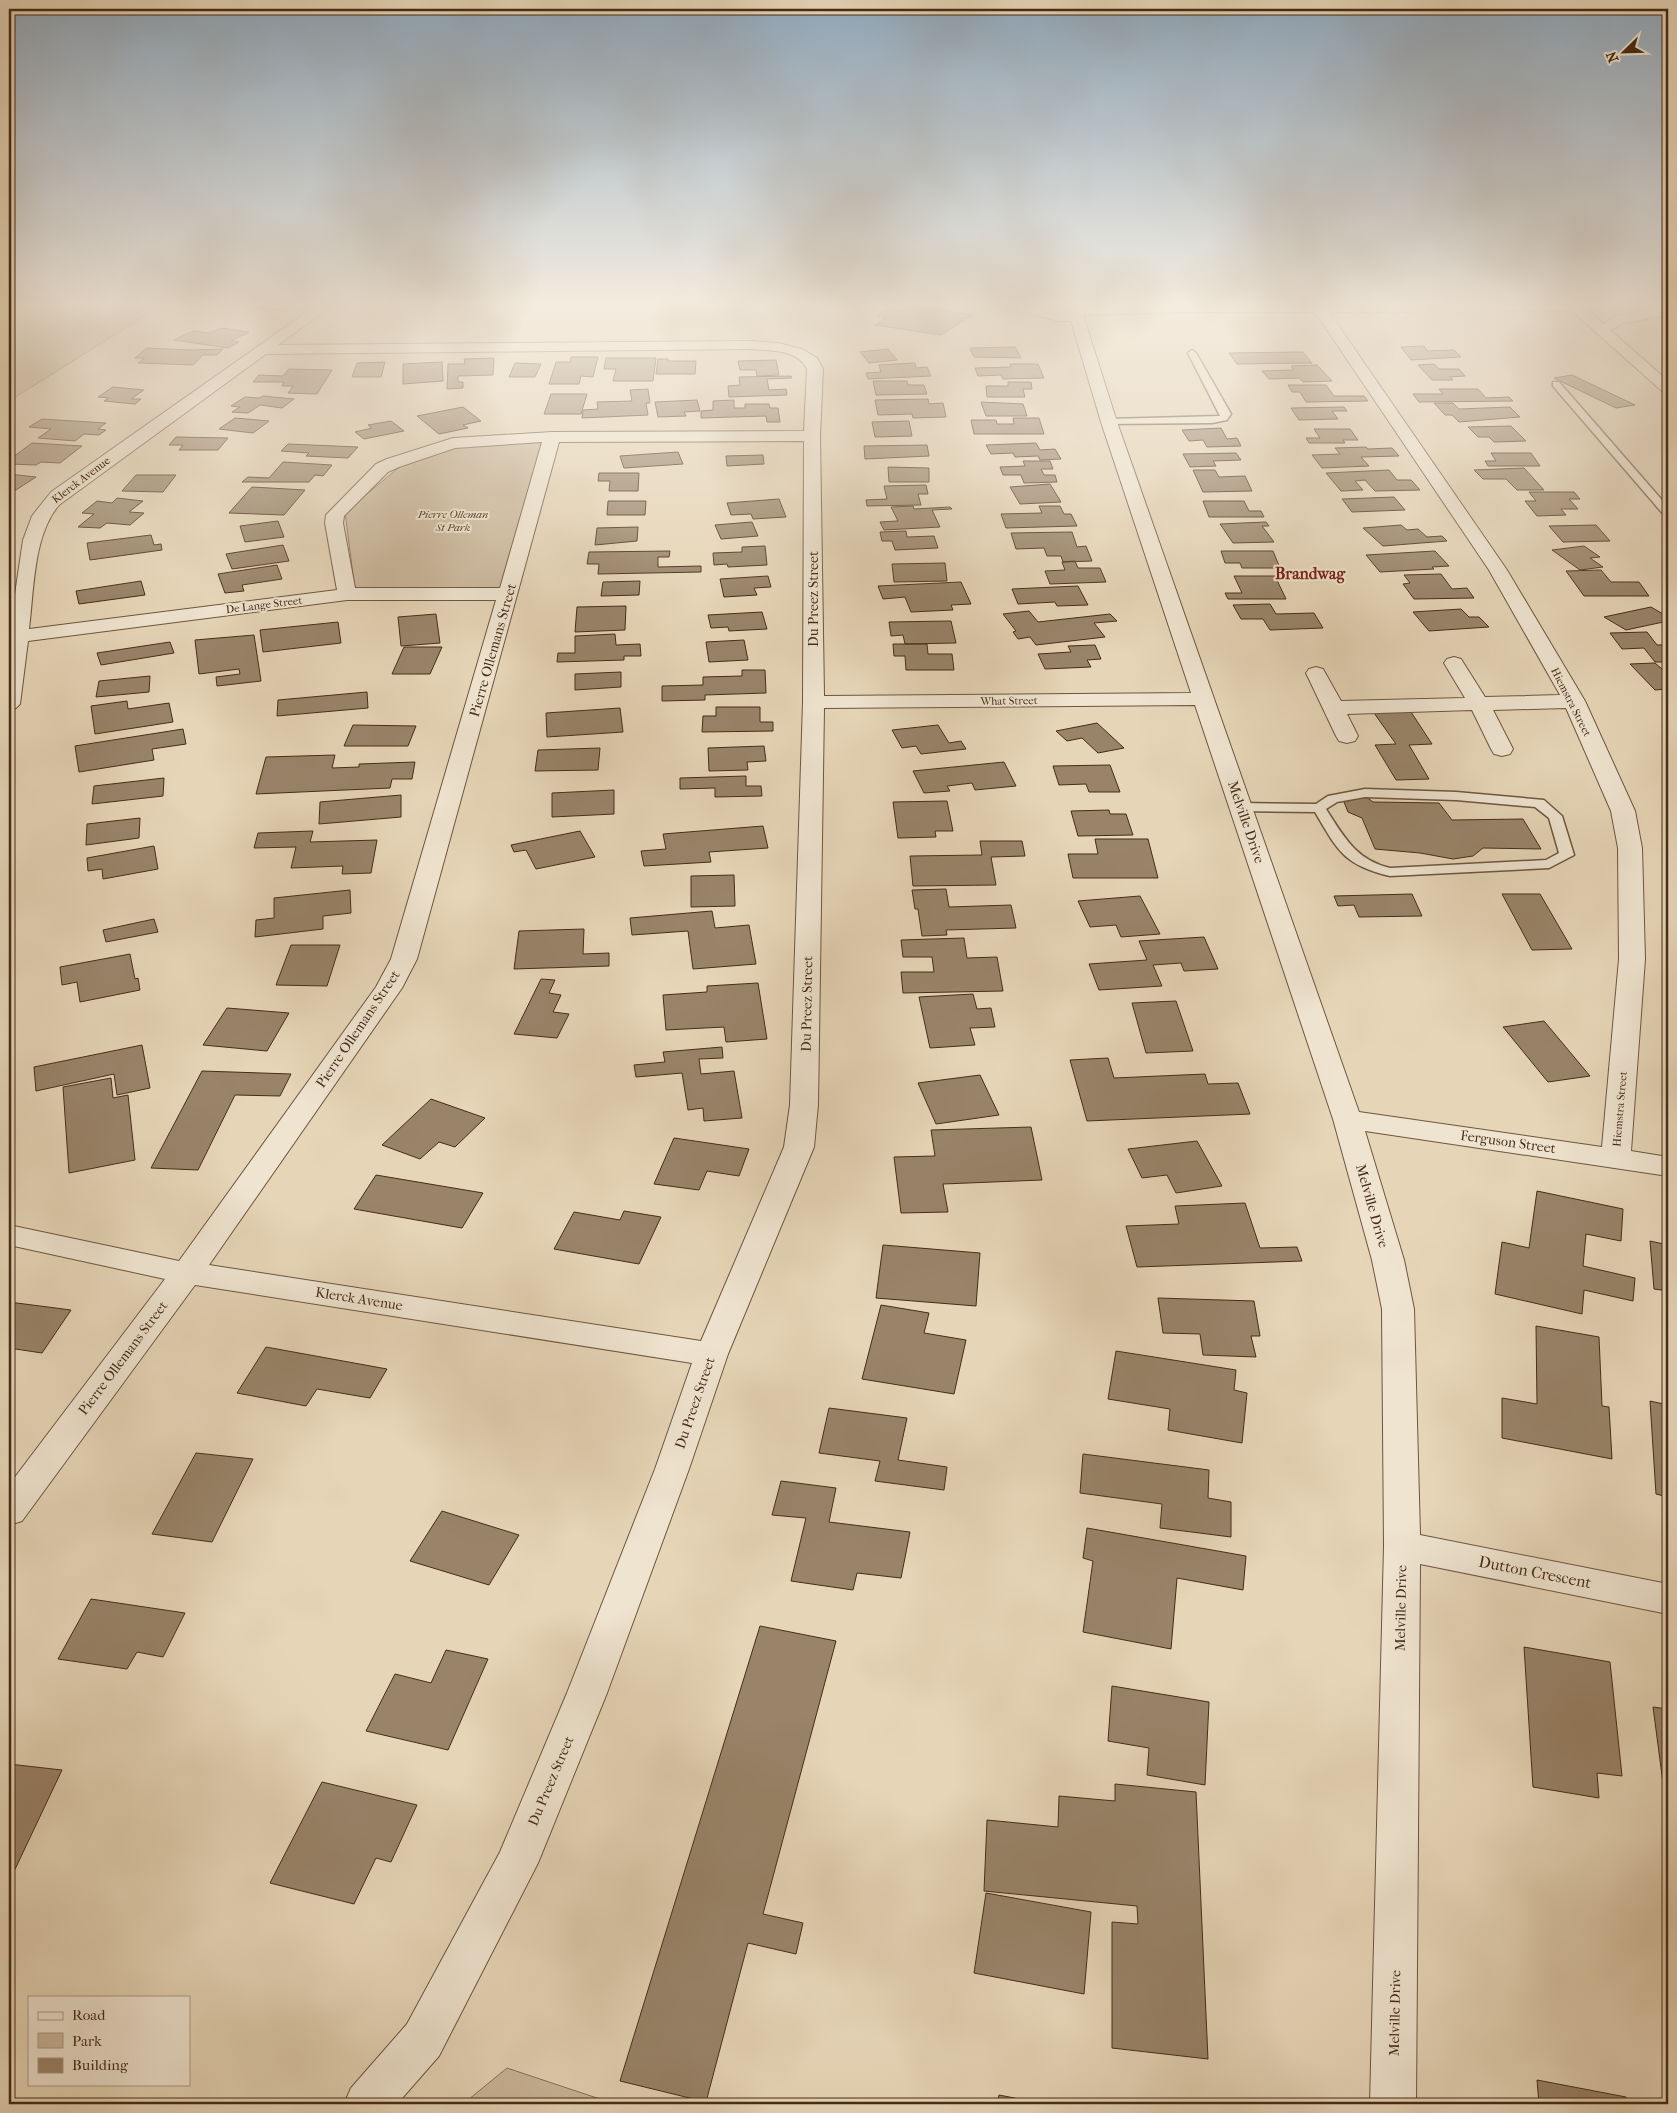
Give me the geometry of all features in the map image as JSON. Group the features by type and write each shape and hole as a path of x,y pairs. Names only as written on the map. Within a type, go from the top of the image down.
{"street":[{"name":"Klerck Avenue","path":"9,704 32,540 35,525 43,511 57,496 190,401"},
{"name":"Du Preez Street","path":"368,2104 423,2040 517,1863 588,1693 672,1469 712,1354 796,1156 803,1127 814,702 812,436 814,401"},
{"name":"Melville Drive","path":"1102,401 1347,1119 1388,1260 1398,1309 1402,1546 1393,2104"},
{"name":"Hiemstra Street","path":"1382,401 1498,570 1574,701 1623,811 1630,848 1632,959 1616,1157"},
{"path":"347,594 334,523 335,515 382,468 402,459 453,442 552,437 812,436"},
{"name":"Pierre Ollemans Street","path":"9,1511 187,1272 398,973 404,959 509,594 552,437"},
{"name":"De Lange Street","path":"20,636 347,594 509,594"},
{"path":"1454,663 1479,704 1502,749"},
{"path":"1316,673 1335,708 1347,736"},
{"name":"What Street","path":"814,702 1204,699"},
{"path":"1335,708 1574,701"},
{"name":"Ferguson Street","path":"1347,1119 1668,1166"},
{"name":"Klerck Avenue","path":"9,1235 187,1272 712,1354"},
{"name":"Dutton Crescent","path":"1402,1546 1668,1599"}],"lane":[{"path":"1109,422 1212,420 1224,418 1226,414 1218,401"},
{"path":"1570,401 1668,513"},
{"path":"1240,806 1319,808 1333,799 1365,793 1456,796 1539,803 1555,816 1567,855 1549,864 1390,872 1358,863 1346,852 1319,808"}],"green space":[{"name":"Pierre Olleman St Park","path":"551,440 508,591 355,590 345,512 402,465 455,445"},
{"path":"507,2068 615,2104 463,2104"}],"building":[{"path":"105,401 139,401 135,404"},
{"path":"239,401 292,401 282,408 260,405 248,413 232,412 240,407 231,406"},
{"path":"549,401 585,401 581,414 544,414"},
{"path":"650,401 650,403 646,403 648,415 582,418 583,410 598,409 597,402"},
{"path":"697,401 700,411 684,412 686,416 658,417 655,402"},
{"path":"713,401 734,401 734,408 745,408 745,404 769,404 770,408 778,408 780,422 767,422 766,416 701,418 701,411 713,410"},
{"path":"875,401 928,401 929,404 943,403 946,417 913,418 912,414 878,415"},
{"path":"1305,401 1368,401 1306,402"},
{"path":"1418,401 1513,401 1419,402"},
{"path":"1601,401 1626,401 1635,405 1616,408"},
{"path":"981,402 1023,404 1027,416 986,416"},
{"path":"1434,403 1453,403 1459,409 1510,407 1520,417 1459,422 1452,415 1445,415"},
{"path":"463,407 481,421 463,425 468,428 439,434 417,416"},
{"path":"1344,407 1347,411 1332,411 1338,419 1299,420 1291,408"},
{"path":"235,418 269,421 253,433 219,429"},
{"path":"1013,418 1039,418 1044,434 974,434 971,420 996,420 997,424 1014,424"},
{"path":"42,419 106,423 98,429 106,430 99,435 84,434 75,441 38,438 51,429 29,427"},
{"path":"391,421 404,431 364,439 355,432 372,428 368,425"},
{"path":"909,421 912,436 875,437 872,422"},
{"path":"1511,426 1526,441 1494,442 1489,437 1478,437 1468,427"},
{"path":"1221,428 1227,439 1237,438 1241,446 1207,447 1203,440 1189,441 1182,430"},
{"path":"1314,429 1350,429 1358,440 1343,440 1345,443 1309,443 1306,438 1320,438"},
{"path":"176,437 228,438 218,450 179,450 183,445 169,445"},
{"path":"32,443 82,446 60,463 41,462 36,465 9,464 9,460"},
{"path":"1036,443 1040,450 1055,449 1061,459 1040,460 1038,456 1015,457 1013,453 991,454 986,445"},
{"path":"288,444 358,447 348,458 306,456 309,453 281,451"},
{"path":"927,445 929,456 865,459 864,446"},
{"path":"1366,447 1368,449 1392,448 1399,456 1361,457 1369,466 1322,468 1312,455 1340,454 1335,448"},
{"path":"678,452 683,464 624,468 620,456"},
{"path":"1236,453 1241,460 1213,461 1216,466 1190,467 1183,454"},
{"path":"1491,453 1531,453 1540,466 1488,466 1485,461 1496,461"},
{"path":"763,455 764,464 727,466 726,456"},
{"path":"1023,461 1050,461 1053,469 1041,469 1044,475 1055,475 1057,482 1024,483 1021,475 1003,475 1000,467 1025,466"},
{"path":"283,462 332,465 323,476 315,475 309,482 242,482 248,477 269,478"},
{"path":"888,467 929,468 929,482 889,482"},
{"path":"1524,468 1544,490 1517,490 1506,479 1483,479 1474,470"},
{"path":"1193,470 1215,470 1219,477 1245,476 1252,491 1203,492"},
{"path":"1389,470 1397,480 1411,480 1420,490 1375,491 1365,480 1355,481 1363,490 1341,491 1326,473"},
{"path":"599,473 639,473 638,491 609,491 610,481 598,481"},
{"path":"9,474 36,477 16,490 9,489"},
{"path":"136,475 176,475 163,492 122,491"},
{"path":"1050,484 1061,502 1020,504 1010,487"},
{"path":"926,485 928,494 918,494 921,505 867,506 866,500 887,499 884,486"},
{"path":"252,487 305,490 284,515 229,513"},
{"path":"1529,492 1574,492 1580,499 1569,499 1578,509 1561,509 1566,515 1537,516 1525,501 1536,501"},
{"path":"1394,497 1405,510 1352,512 1342,499"},
{"path":"117,498 143,501 129,512 144,513 130,525 107,523 100,528 78,527 94,514 82,513 97,501 112,503"},
{"path":"779,499 786,517 753,519 751,514 731,515 727,503"},
{"path":"608,501 646,501 645,515 607,515"},
{"path":"1203,501 1244,501 1249,511 1261,511 1264,517 1209,517"},
{"path":"913,506 914,509 950,507 952,509 932,510 940,527 884,530 880,522 898,521 891,507"},
{"path":"1039,506 1060,506 1064,514 1071,514 1077,526 1006,528 1001,514 1042,513"},
{"path":"278,521 284,537 245,542 240,526"},
{"path":"752,522 758,536 721,539 715,525"},
{"path":"1266,522 1269,526 1262,526 1274,542 1233,543 1220,524"},
{"path":"1401,525 1407,530 1418,529 1427,537 1442,536 1447,541 1383,546 1363,528"},
{"path":"1596,525 1610,541 1563,542 1549,526"},
{"path":"638,527 637,541 595,545 597,528"},
{"path":"906,531 907,537 934,536 938,548 895,550 892,541 882,541 880,532"},
{"path":"1072,532 1077,547 1086,546 1092,561 1063,562 1061,556 1047,556 1044,548 1016,549 1011,533"},
{"path":"151,535 154,545 161,544 162,550 90,560 87,543"},
{"path":"283,545 289,561 232,569 226,554"},
{"path":"765,546 767,565 728,567 727,564 714,565 713,553 742,552 742,547"},
{"path":"1584,546 1600,557 1590,558 1603,567 1580,570 1552,550"},
{"path":"670,551 669,557 658,557 658,567 701,566 701,572 598,574 599,564 587,564 589,552"},
{"path":"1221,551 1273,551 1280,568 1242,568 1240,563 1225,563"},
{"path":"1435,551 1449,566 1432,567 1434,569 1380,572 1366,555"},
{"path":"1075,561 1078,568 1100,568 1106,582 1050,584 1045,571 1065,570 1062,562"},
{"path":"945,563 947,581 894,582 892,564"},
{"path":"277,565 282,579 242,585 244,591 225,593 218,574"},
{"path":"1601,570 1611,582 1639,582 1649,596 1584,596 1566,571"},
{"path":"1441,574 1452,589 1467,588 1474,598 1414,599 1403,584 1410,583 1404,575"},
{"path":"768,576 771,587 754,588 757,595 724,597 720,579"},
{"path":"1234,576 1275,576 1286,599 1228,599 1225,593 1242,593"},
{"path":"141,581 145,595 79,604 76,591"},
{"path":"640,581 639,595 601,596 603,582"},
{"path":"961,582 971,604 951,605 953,610 911,612 905,597 883,599 878,586"},
{"path":"1078,586 1088,605 1057,606 1055,602 1018,604 1012,589"},
{"path":"1270,604 1276,614 1314,613 1323,628 1270,630 1263,619 1241,619 1233,605"},
{"path":"626,606 625,630 575,632 577,607"},
{"path":"1651,607 1668,617 1668,621 1626,630 1604,617"},
{"path":"1461,609 1469,617 1479,617 1489,627 1429,631 1413,612"},
{"path":"1029,611 1038,622 1110,614 1117,621 1094,623 1105,637 1036,645 1030,637 1018,639 1013,632 1016,631 1003,614"},
{"path":"762,612 767,629 729,631 728,627 711,628 708,615"},
{"path":"436,614 440,643 401,646 398,617"},
{"path":"951,621 956,643 905,644 903,635 891,636 889,622"},
{"path":"338,622 341,643 263,652 260,630"},
{"path":"1647,632 1657,645 1668,645 1668,662 1655,662 1644,648 1622,649 1610,633"},
{"path":"615,634 616,645 640,644 641,656 624,656 624,660 557,662 558,653 575,653 575,636"},
{"path":"254,635 261,681 217,686 216,677 240,674 239,669 199,674 195,640"},
{"path":"744,640 748,660 709,662 706,642"},
{"path":"170,642 174,653 101,665 97,653"},
{"path":"893,644 927,644 928,654 952,654 954,670 906,670 905,656 894,656"},
{"path":"1095,645 1101,659 1087,660 1091,667 1045,669 1038,654 1071,652 1068,646"},
{"path":"404,647 442,647 430,674 392,674"},
{"path":"1655,663 1668,674 1668,689 1655,690 1630,664"},
{"path":"742,670 765,670 766,693 705,695 705,700 662,701 662,686 703,685 703,677 742,676"},
{"path":"621,672 621,687 575,690 575,674"},
{"path":"150,676 149,692 96,697 99,681"},
{"path":"367,692 368,708 277,716 278,700"},
{"path":"127,701 128,709 169,703 173,722 95,734 91,706"},
{"path":"716,707 760,707 760,722 773,722 773,731 702,732 703,716 716,716"},
{"path":"620,708 623,732 547,737 546,713"},
{"path":"1411,712 1432,744 1409,745 1429,779 1396,780 1375,745 1396,744 1374,713"},
{"path":"1097,723 1124,748 1098,753 1082,738 1067,741 1056,731"},
{"path":"353,725 416,726 408,746 344,746"},
{"path":"938,725 949,743 961,741 966,749 921,754 916,746 902,748 892,730"},
{"path":"183,729 186,744 152,749 154,760 79,772 75,746"},
{"path":"764,746 766,761 747,762 748,770 709,771 708,748"},
{"path":"600,748 598,770 535,771 538,750"},
{"path":"335,755 332,768 359,767 359,764 415,762 412,779 392,779 390,788 256,794 266,757"},
{"path":"1004,762 1016,786 975,790 972,783 947,786 950,791 924,793 913,771"},
{"path":"1110,765 1120,792 1089,792 1086,784 1059,785 1053,766"},
{"path":"746,776 746,786 761,786 762,796 715,797 715,788 680,789 680,778"},
{"path":"164,778 163,796 92,804 94,786"},
{"path":"614,790 614,814 552,817 552,793"},
{"path":"401,795 401,817 319,824 320,802"},
{"path":"1365,796 1373,802 1439,803 1452,820 1523,819 1541,849 1483,848 1473,856 1453,859 1420,853 1375,849 1362,818 1348,812 1344,802"},
{"path":"947,801 953,831 935,831 936,837 898,838 893,802"},
{"path":"1109,810 1110,814 1126,814 1133,835 1078,836 1071,811"},
{"path":"140,818 139,838 86,845 87,824"},
{"path":"763,826 768,848 709,852 711,862 644,866 641,851 666,849 663,834"},
{"path":"313,831 310,842 377,840 371,873 342,874 343,866 291,868 296,847 254,848 258,833"},
{"path":"580,831 595,857 536,869 526,850 514,852 511,845"},
{"path":"1095,839 1148,839 1158,878 1073,878 1068,854 1098,854"},
{"path":"980,841 1022,841 1025,856 991,857 996,885 913,886 910,856 982,855"},
{"path":"154,846 158,869 103,879 102,869 88,871 87,858"},
{"path":"734,875 735,906 691,907 691,876"},
{"path":"946,889 949,907 1011,905 1016,928 946,930 947,935 922,936 918,909 915,909 912,890"},
{"path":"350,890 351,913 323,916 323,929 255,937 256,920 274,918 274,898"},
{"path":"1412,894 1422,916 1359,917 1354,905 1338,906 1334,896"},
{"path":"1502,894 1540,894 1572,949 1532,950"},
{"path":"1140,896 1160,934 1121,937 1116,925 1090,927 1078,901"},
{"path":"712,911 715,928 749,925 756,964 693,969 688,931 632,935 630,918"},
{"path":"154,919 158,932 106,942 103,930"},
{"path":"584,929 583,954 609,953 609,966 514,969 519,931"},
{"path":"1204,937 1218,969 1184,971 1181,963 1153,965 1162,986 1099,990 1089,964 1147,960 1139,941"},
{"path":"964,938 967,958 997,957 1003,991 903,993 901,972 934,972 932,957 903,957 901,940"},
{"path":"291,945 340,945 327,986 276,985"},
{"path":"130,954 135,979 138,978 140,990 80,1002 77,982 62,985 60,967"},
{"path":"541,979 555,980 549,993 561,995 553,1012 569,1014 557,1038 514,1034"},
{"path":"758,983 767,1039 726,1042 724,1027 666,1030 663,995 707,992 707,986"},
{"path":"973,994 977,1009 991,1008 995,1027 970,1028 975,1045 930,1048 919,997"},
{"path":"1176,1001 1193,1051 1146,1053 1132,1003"},
{"path":"227,1008 289,1013 267,1051 203,1045"},
{"path":"1544,1021 1590,1076 1548,1082 1503,1027"},
{"path":"142,1045 150,1088 117,1095 114,1074 36,1091 34,1067"},
{"path":"722,1047 723,1058 699,1059 701,1074 734,1071 742,1118 704,1121 703,1108 688,1110 682,1073 636,1077 634,1065 665,1062 663,1052"},
{"path":"1108,1058 1114,1078 1205,1074 1208,1084 1238,1083 1250,1114 1087,1121 1070,1060"},
{"path":"202,1071 291,1074 280,1096 235,1095 198,1170 151,1168"},
{"path":"980,1075 999,1115 936,1124 918,1083"},
{"path":"111,1078 113,1098 128,1095 135,1160 69,1173 63,1087"},
{"path":"431,1099 485,1118 455,1147 439,1142 420,1159 382,1145"},
{"path":"1031,1127 1042,1180 943,1184 948,1212 901,1213 894,1157 935,1156 931,1130"},
{"path":"674,1138 749,1149 739,1176 707,1171 699,1190 654,1184"},
{"path":"1197,1141 1222,1186 1176,1193 1167,1175 1142,1178 1128,1149"},
{"path":"376,1175 483,1193 462,1228 354,1209"},
{"path":"1537,1191 1623,1209 1621,1241 1586,1234 1583,1266 1635,1278 1633,1301 1584,1290 1582,1314 1495,1294 1502,1242 1529,1248"},
{"path":"1245,1203 1260,1248 1297,1247 1302,1261 1137,1267 1126,1226 1179,1224 1175,1206"},
{"path":"624,1211 661,1217 639,1264 554,1249 574,1212 620,1220"},
{"path":"1650,1241 1668,1245 1668,1291 1654,1289"},
{"path":"883,1245 980,1253 976,1306 876,1298"},
{"path":"1158,1298 1254,1301 1260,1336 1251,1336 1256,1357 1203,1355 1200,1334 1163,1333"},
{"path":"9,1302 71,1310 42,1353 9,1348"},
{"path":"881,1305 929,1313 924,1333 966,1340 954,1394 862,1379"},
{"path":"1536,1326 1599,1337 1602,1406 1609,1407 1612,1459 1502,1438 1502,1398 1537,1404"},
{"path":"266,1347 387,1369 370,1398 317,1389 306,1406 237,1393"},
{"path":"1116,1351 1236,1370 1234,1390 1247,1393 1242,1443 1168,1430 1170,1409 1108,1399"},
{"path":"1650,1401 1668,1405 1668,1497 1656,1494"},
{"path":"829,1408 907,1418 898,1460 947,1467 944,1490 875,1481 880,1461 819,1453"},
{"path":"196,1453 253,1459 212,1542 152,1534"},
{"path":"1083,1454 1209,1470 1208,1498 1231,1502 1231,1537 1160,1528 1162,1504 1080,1493"},
{"path":"781,1481 836,1488 829,1522 910,1532 901,1578 857,1573 853,1590 791,1581 806,1518 772,1515"},
{"path":"442,1511 519,1535 489,1585 410,1561"},
{"path":"1087,1528 1246,1556 1243,1590 1177,1578 1171,1649 1083,1632 1093,1561 1083,1558"},
{"path":"91,1599 185,1613 163,1657 137,1652 127,1669 58,1659"},
{"path":"760,1626 836,1641 763,1914 803,1923 796,1954 748,1943 706,2102 620,2081"},
{"path":"1524,1647 1610,1662 1622,1776 1597,1773 1599,1798 1533,1787"},
{"path":"446,1650 488,1659 448,1750 366,1731 395,1674 431,1683"},
{"path":"1112,1686 1209,1702 1205,1785 1147,1775 1149,1748 1108,1741"},
{"path":"1653,1707 1668,1709 1668,1799 1665,1798"},
{"path":"9,1764 62,1770 9,1882"},
{"path":"322,1782 417,1805 391,1862 376,1858 354,1904 270,1883"},
{"path":"1115,1784 1196,1792 1208,2059 1112,2048 1112,1922 1138,1924 1137,1906 984,1891 987,1820 1058,1827 1059,1796 1115,1801"},
{"path":"986,1893 1091,1912 1084,1994 974,1973"},
{"path":"1537,2080 1626,2097 1627,2104 1539,2104"},
{"path":"999,2095 1045,2104 997,2104"}],"district":[{"name":"Brandwag","path":"1310,573"}]}
